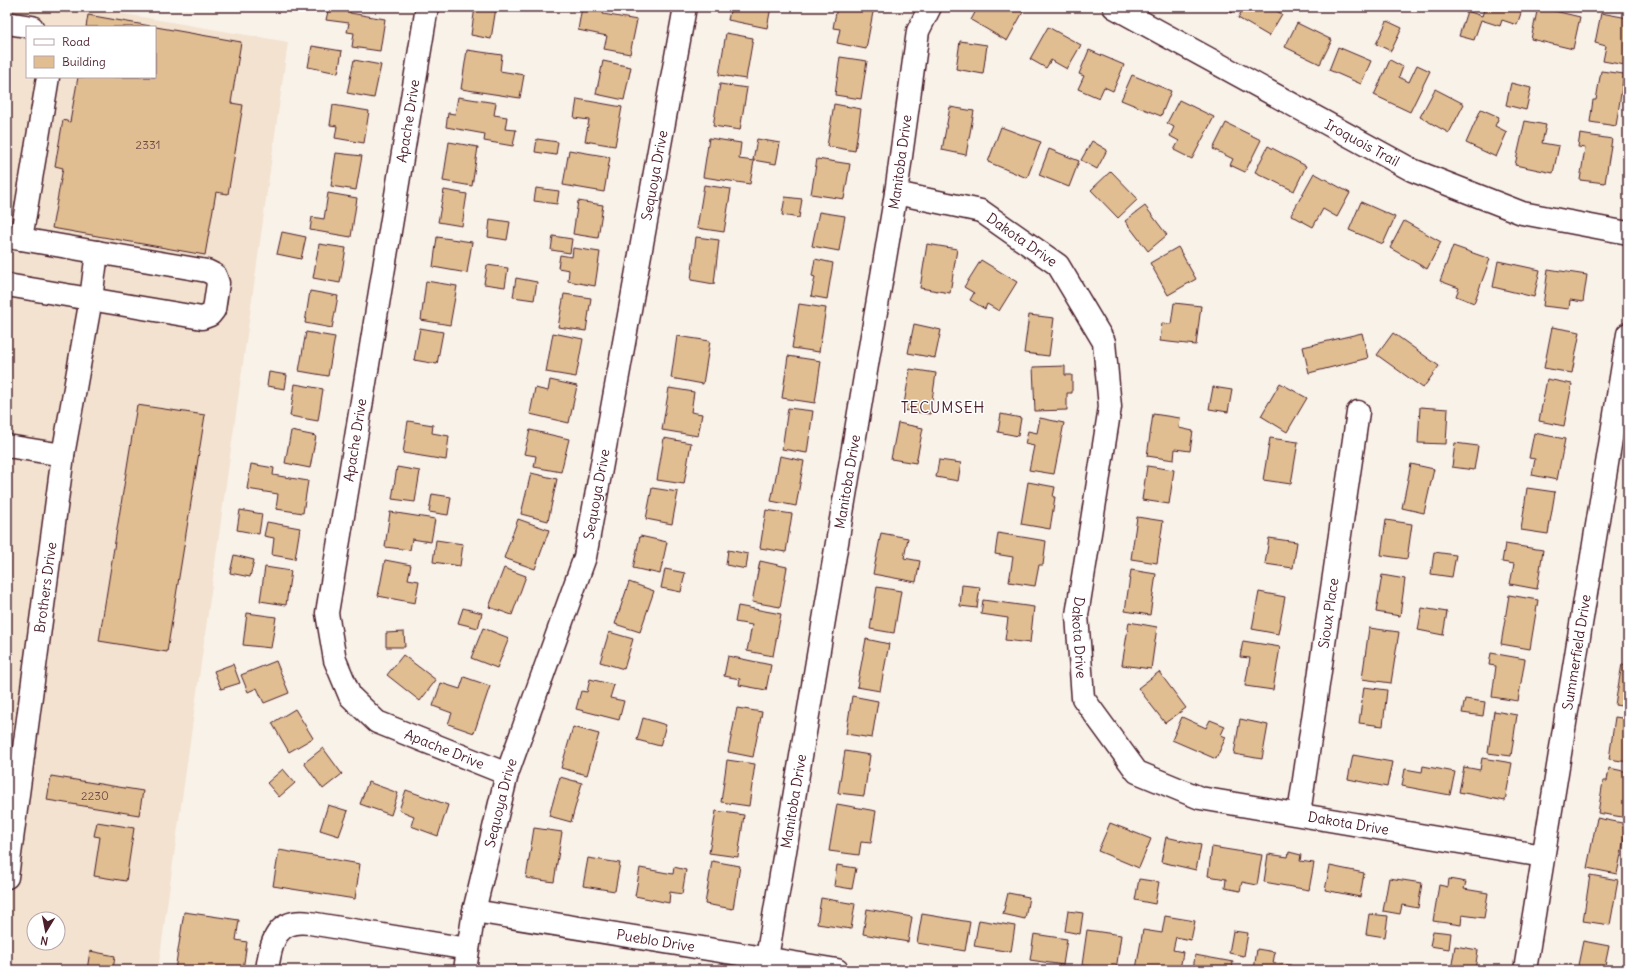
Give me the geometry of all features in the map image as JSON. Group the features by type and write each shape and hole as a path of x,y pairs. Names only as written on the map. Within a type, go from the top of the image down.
{"street":[{"name":"Apache Drive","path":"427,7 327,613 335,660 350,696 377,722 507,774"},
{"name":"Sequoya Drive","path":"465,970 474,911 507,774 585,557 685,7"},
{"name":"Manitoba Drive","path":"767,958 896,193 918,31 930,7"},
{"name":"Iroquois Trail","path":"1114,7 1412,170 1522,213 1628,233"},
{"path":"7,23 26,26"},
{"path":"7,285 202,318 210,315 214,310 218,283 215,275 207,271 14,238 48,78"},
{"name":"Dakota Drive","path":"896,193 981,211 1058,264 1104,342 1110,407 1077,615 1083,698 1136,772 1200,798 1543,856"},
{"name":"Brothers Drive","path":"7,877 63,455 91,299 97,252"},
{"name":"Summerfield Drive","path":"1525,970 1628,334"},
{"name":"Sioux Place","path":"1299,814 1358,412"},
{"path":"7,446 63,455"},
{"name":"Pueblo Drive","path":"474,911 837,970"},
{"path":"267,970 270,950 276,936 284,926 293,922 310,923 468,949"}],"shaded area":[{"path":"7,7 83,7 288,42 158,970 7,970"}],"building":[{"path":"329,7 350,7 350,13 385,19 380,51 352,47 354,33 347,32 349,23 326,20"},
{"path":"475,7 496,8 491,39 471,35"},
{"path":"582,7 604,7 603,14 637,20 630,54 604,49 607,36 578,30"},
{"path":"731,7 771,7 767,28 728,20"},
{"path":"837,7 874,7 866,49 837,43 840,29 833,28"},
{"path":"978,7 1014,7 1023,12 1007,41 971,20"},
{"path":"1221,7 1235,7 1232,13"},
{"path":"1244,7 1269,7 1282,14 1269,36 1238,18"},
{"path":"1485,7 1523,7 1517,25 1502,20 1500,26 1481,20 1474,40 1459,36 1467,11 1482,16"},
{"path":"1538,7 1580,17 1573,49 1531,39"},
{"path":"1601,13 1628,18 1628,49 1625,65 1603,61 1606,46 1595,43"},
{"path":"88,15 150,26 86,26"},
{"path":"1387,21 1402,28 1391,51 1376,44"},
{"path":"1297,23 1332,40 1320,64 1285,47"},
{"path":"156,27 241,42 231,103 243,105 228,194 216,192 205,255 52,228 63,168 55,166 63,120 70,122 78,78 156,78"},
{"path":"1048,27 1081,45 1067,69 1051,60 1046,68 1030,59"},
{"path":"726,33 753,38 746,79 719,75"},
{"path":"960,41 987,45 983,74 956,69"},
{"path":"312,46 342,51 338,73 308,67"},
{"path":"1338,47 1371,61 1361,84 1329,70"},
{"path":"467,50 502,55 500,71 524,75 520,98 461,89"},
{"path":"1089,50 1124,65 1113,91 1104,87 1099,98 1078,89 1084,76 1079,74"},
{"path":"840,57 867,61 861,99 835,95"},
{"path":"354,60 381,65 374,98 347,93"},
{"path":"1390,60 1403,67 1399,77 1409,82 1417,65 1430,71 1410,112 1374,95"},
{"path":"603,61 631,67 624,100 596,94"},
{"path":"1601,71 1624,74 1616,126 1590,122 1593,100 1596,100"},
{"path":"1132,75 1171,91 1161,116 1121,100"},
{"path":"1511,83 1531,88 1526,110 1506,105"},
{"path":"720,84 747,88 740,130 713,126"},
{"path":"1435,89 1464,104 1449,133 1420,117"},
{"path":"458,97 496,103 494,115 507,117 505,129 516,130 513,146 484,141 485,134 446,127 448,113 455,114"},
{"path":"577,99 622,107 615,146 585,141 589,120 574,118"},
{"path":"1179,100 1214,117 1192,159 1174,150 1179,141 1170,136 1174,127 1167,123"},
{"path":"834,104 861,109 855,151 827,146"},
{"path":"333,105 369,111 364,143 335,138 337,126 330,125"},
{"path":"950,107 974,111 966,155 942,150"},
{"path":"1481,109 1499,117 1495,126 1507,132 1496,157 1466,143"},
{"path":"1525,121 1546,125 1542,143 1559,146 1553,173 1515,165"},
{"path":"1226,123 1261,140 1245,172 1230,165 1233,159 1213,149"},
{"path":"1001,127 1041,142 1027,178 988,162"},
{"path":"1580,134 1612,139 1605,183 1580,180 1585,148 1578,147"},
{"path":"709,138 741,143 739,159 754,161 750,184 703,177"},
{"path":"537,139 558,142 556,155 535,152"},
{"path":"757,139 780,143 776,164 753,160"},
{"path":"1092,141 1107,150 1097,169 1081,160"},
{"path":"449,142 478,147 472,186 443,181"},
{"path":"1268,146 1306,166 1294,191 1255,172"},
{"path":"1049,149 1079,161 1069,187 1039,175"},
{"path":"569,150 610,157 604,192 563,185"},
{"path":"336,153 362,156 356,190 331,186"},
{"path":"817,159 850,164 844,199 811,194"},
{"path":"1111,171 1138,199 1118,218 1091,190"},
{"path":"1314,173 1350,193 1337,217 1323,209 1313,227 1291,215"},
{"path":"704,185 731,189 724,232 697,228"},
{"path":"536,188 559,191 557,204 534,201"},
{"path":"444,190 467,194 462,226 438,222"},
{"path":"328,193 357,198 351,237 310,230 312,217 324,219"},
{"path":"785,197 802,199 799,218 782,215"},
{"path":"578,201 603,205 598,238 573,234"},
{"path":"1361,202 1395,217 1383,244 1349,230"},
{"path":"1145,206 1167,235 1148,251 1125,221"},
{"path":"819,212 845,216 839,251 812,246"},
{"path":"490,219 510,222 507,240 488,237"},
{"path":"1404,221 1441,242 1427,269 1390,248"},
{"path":"282,232 306,237 301,259 277,254"},
{"path":"553,236 572,239 570,253 551,250"},
{"path":"437,237 472,242 467,273 433,267"},
{"path":"696,237 719,240 714,284 691,280"},
{"path":"319,244 346,248 340,283 313,278"},
{"path":"927,244 957,249 950,293 920,288"},
{"path":"1453,246 1490,259 1474,303 1456,296 1459,288 1440,281"},
{"path":"1178,247 1196,279 1168,295 1150,263"},
{"path":"573,248 600,252 595,286 568,281 569,270 558,268 560,255 572,257"},
{"path":"815,259 833,263 827,299 811,296 815,277 812,276"},
{"path":"981,260 1017,282 999,311 987,304 985,309 970,300 974,293 964,287"},
{"path":"1498,261 1540,270 1534,297 1493,287"},
{"path":"487,265 508,268 505,287 484,284"},
{"path":"1548,269 1587,275 1583,302 1570,300 1569,309 1543,306"},
{"path":"516,278 537,282 534,300 513,297"},
{"path":"426,281 457,286 450,325 421,320"},
{"path":"310,291 338,296 332,328 305,323"},
{"path":"564,294 591,298 586,331 558,327"},
{"path":"1174,303 1201,306 1196,345 1160,341 1162,323 1171,324"},
{"path":"799,304 826,308 819,352 792,348"},
{"path":"1029,315 1054,318 1049,356 1024,353"},
{"path":"914,324 941,330 935,358 908,353"},
{"path":"1552,327 1580,332 1572,373 1544,368"},
{"path":"420,328 443,332 437,364 414,360"},
{"path":"306,332 335,337 328,376 299,371"},
{"path":"553,333 583,339 576,377 546,372"},
{"path":"1362,333 1368,358 1309,373 1303,347"},
{"path":"1393,333 1439,366 1423,388 1377,355"},
{"path":"677,336 710,341 703,384 671,378"},
{"path":"788,356 821,361 815,403 782,398"},
{"path":"1065,366 1065,375 1072,375 1072,393 1067,393 1067,410 1035,411 1033,367"},
{"path":"910,369 936,373 930,414 903,410"},
{"path":"269,372 287,375 285,389 267,386"},
{"path":"1547,379 1572,384 1564,426 1539,421"},
{"path":"550,380 577,386 569,423 530,414 535,388 548,391"},
{"path":"1280,383 1307,398 1287,432 1261,416"},
{"path":"295,384 323,389 318,421 290,416"},
{"path":"1213,387 1232,390 1228,412 1209,409"},
{"path":"669,388 694,392 691,412 702,414 698,436 662,430"},
{"path":"137,405 205,415 167,652 99,641"},
{"path":"1420,407 1448,409 1446,444 1418,443"},
{"path":"788,408 813,411 807,453 782,449"},
{"path":"1001,414 1021,418 1018,436 998,432"},
{"path":"1153,414 1180,418 1179,428 1193,431 1190,451 1175,449 1174,460 1147,456"},
{"path":"1040,418 1064,423 1054,474 1029,470 1034,446 1025,444 1028,431 1037,433"},
{"path":"408,421 433,425 432,433 449,436 446,460 403,453"},
{"path":"898,423 923,428 916,463 891,459"},
{"path":"530,430 569,439 561,472 534,467 536,456 524,454"},
{"path":"291,431 316,436 310,468 285,463"},
{"path":"1534,433 1565,439 1557,480 1532,475 1535,459 1529,458"},
{"path":"664,438 691,443 684,484 657,480"},
{"path":"1270,438 1298,442 1291,484 1263,480"},
{"path":"1455,443 1478,446 1474,470 1452,467"},
{"path":"780,456 804,461 796,506 771,501"},
{"path":"939,460 961,463 958,481 936,477"},
{"path":"251,464 274,468 273,475 308,481 303,513 276,509 278,494 247,489"},
{"path":"1411,464 1434,469 1424,513 1402,508"},
{"path":"1147,466 1174,470 1169,504 1142,500"},
{"path":"397,467 420,471 415,502 392,499"},
{"path":"531,473 557,479 548,521 521,514"},
{"path":"1028,482 1055,487 1050,529 1021,524"},
{"path":"652,488 678,492 672,524 646,519"},
{"path":"1527,488 1555,492 1548,534 1521,530"},
{"path":"432,494 451,497 448,515 429,512"},
{"path":"240,510 262,514 259,534 237,530"},
{"path":"766,510 792,514 786,552 760,548"},
{"path":"390,512 435,519 431,542 412,539 410,550 385,547"},
{"path":"1137,517 1163,521 1157,563 1131,559"},
{"path":"518,519 549,530 535,569 504,558"},
{"path":"1386,520 1412,524 1407,559 1381,555"},
{"path":"267,522 300,528 295,559 272,555 274,538 264,536"},
{"path":"881,533 908,538 904,558 920,561 916,582 873,574"},
{"path":"998,533 1046,541 1043,565 1039,565 1035,586 1009,582 1013,557 995,554"},
{"path":"640,536 667,542 660,574 633,568"},
{"path":"1269,538 1297,542 1293,568 1265,564"},
{"path":"436,540 463,544 460,566 433,562"},
{"path":"1505,544 1543,550 1537,589 1510,584 1514,564 1502,562"},
{"path":"728,550 748,554 746,569 726,565"},
{"path":"1434,552 1456,555 1452,577 1431,574"},
{"path":"234,555 254,560 250,577 230,573"},
{"path":"385,560 411,565 408,579 419,581 415,603 378,596"},
{"path":"760,561 787,567 780,607 752,602"},
{"path":"265,567 291,571 286,605 260,601"},
{"path":"504,568 526,576 512,615 489,607"},
{"path":"665,569 685,573 681,592 661,588"},
{"path":"1131,570 1156,574 1150,615 1125,611"},
{"path":"1382,575 1405,579 1400,616 1376,612"},
{"path":"629,582 654,591 640,632 615,624"},
{"path":"962,585 980,587 977,608 960,606"},
{"path":"877,587 901,591 894,633 870,629"},
{"path":"1259,592 1285,597 1278,634 1252,629"},
{"path":"1509,595 1538,600 1530,649 1501,644"},
{"path":"983,600 1034,607 1030,643 1005,640 1008,618 981,614"},
{"path":"738,606 781,614 773,656 747,651 752,625 735,622"},
{"path":"463,608 482,613 478,628 458,623"},
{"path":"1422,608 1447,612 1443,635 1418,630"},
{"path":"247,613 276,617 271,648 243,645"},
{"path":"1129,622 1157,627 1151,669 1122,665"},
{"path":"483,628 509,638 497,668 471,658"},
{"path":"1369,628 1399,632 1391,683 1362,679"},
{"path":"404,632 405,647 386,647 386,633"},
{"path":"609,632 633,639 624,669 600,662"},
{"path":"866,639 889,644 880,691 857,687"},
{"path":"1243,641 1280,647 1273,690 1245,686 1250,658 1240,657"},
{"path":"1491,653 1525,659 1518,701 1492,697 1496,666 1489,665"},
{"path":"403,655 436,680 420,701 387,675"},
{"path":"728,656 771,665 766,690 739,685 740,679 724,676"},
{"path":"276,661 289,693 264,703 257,688 248,692 241,675"},
{"path":"233,664 240,683 221,689 214,671"},
{"path":"1622,664 1628,665 1628,707 1615,705"},
{"path":"1159,672 1186,708 1165,723 1138,688"},
{"path":"464,677 490,686 474,733 448,724 452,713 433,706 441,683 460,689"},
{"path":"590,679 614,685 610,698 624,701 619,720 576,709 581,691 587,692"},
{"path":"1364,687 1387,690 1383,726 1359,723"},
{"path":"852,696 878,701 872,738 846,734"},
{"path":"1465,699 1485,702 1483,716 1462,713"},
{"path":"737,708 762,712 753,757 728,752"},
{"path":"295,709 313,738 289,752 272,723"},
{"path":"1494,711 1517,715 1511,756 1488,753"},
{"path":"1182,717 1206,728 1210,720 1225,726 1221,735 1226,737 1216,759 1172,740"},
{"path":"1615,717 1628,719 1628,762 1609,759"},
{"path":"643,718 666,725 660,746 637,740"},
{"path":"1240,719 1268,725 1262,759 1234,754"},
{"path":"573,727 599,734 587,775 561,768"},
{"path":"323,748 342,774 323,789 304,763"},
{"path":"845,751 870,755 864,796 838,793"},
{"path":"1353,755 1392,762 1387,787 1348,779"},
{"path":"1482,758 1512,763 1505,801 1459,792 1464,767 1480,770"},
{"path":"727,760 755,764 749,806 721,802"},
{"path":"1423,766 1455,772 1450,795 1402,786 1405,769 1422,772"},
{"path":"1609,768 1628,772 1628,818 1598,813 1603,781 1607,781"},
{"path":"283,769 295,783 279,797 267,783"},
{"path":"51,776 143,791 139,815 47,800"},
{"path":"560,777 582,783 571,822 549,816"},
{"path":"368,782 398,793 391,815 360,804"},
{"path":"406,790 448,805 438,836 411,826 414,816 399,810"},
{"path":"837,804 876,811 871,843 861,842 859,855 829,851"},
{"path":"328,805 348,811 339,836 320,830"},
{"path":"716,811 744,815 738,857 709,853"},
{"path":"1597,818 1627,824 1617,874 1587,868"},
{"path":"97,822 134,828 126,881 94,876 100,837 94,836"},
{"path":"1110,823 1151,839 1139,868 1098,851"},
{"path":"534,828 562,832 554,882 526,878"},
{"path":"1166,837 1201,845 1196,870 1161,862"},
{"path":"1212,847 1262,855 1257,885 1242,882 1240,891 1225,888 1226,879 1208,876"},
{"path":"279,850 360,864 355,899 273,886"},
{"path":"1289,852 1301,855 1300,861 1314,863 1309,890 1264,882 1268,854 1288,857"},
{"path":"588,858 620,863 615,891 583,886"},
{"path":"712,861 740,866 733,909 705,904"},
{"path":"837,865 856,868 852,889 834,886"},
{"path":"1330,866 1364,873 1360,897 1325,890"},
{"path":"674,867 686,870 682,894 670,892 669,903 635,896 640,868 673,874"},
{"path":"1590,875 1618,880 1610,925 1583,921"},
{"path":"1389,878 1422,883 1418,908 1402,905 1400,914 1383,911"},
{"path":"1139,879 1159,882 1155,904 1135,900"},
{"path":"1449,879 1466,882 1464,889 1488,893 1484,918 1462,915 1461,925 1433,921 1439,885 1448,887"},
{"path":"1008,893 1029,897 1025,919 1003,914"},
{"path":"821,898 855,904 851,929 817,924"},
{"path":"867,909 912,917 908,942 863,934"},
{"path":"1068,911 1083,913 1080,934 1065,931"},
{"path":"184,912 239,920 236,940 247,942 243,970 175,970"},
{"path":"922,914 970,922 965,951 917,943"},
{"path":"1369,914 1388,916 1385,937 1366,934"},
{"path":"1165,916 1195,921 1191,940 1176,937 1173,950 1183,952 1180,970 1136,969 1143,930 1162,933"},
{"path":"979,920 1015,926 1011,952 974,946"},
{"path":"1087,930 1121,935 1116,970 1082,965"},
{"path":"1233,931 1248,933 1244,956 1229,953"},
{"path":"1433,931 1451,933 1449,949 1430,946"},
{"path":"1034,934 1067,939 1063,965 1030,960"},
{"path":"1583,941 1609,946 1604,970 1577,970"},
{"path":"1455,946 1478,950 1475,970 1451,970"},
{"path":"1257,949 1275,952 1273,963 1291,965 1290,970 1254,970"},
{"path":"90,951 115,956 113,970 87,970"},
{"path":"1195,955 1233,962 1232,970 1193,970"},
{"path":"516,965 542,969 515,970"}],"district":[{"name":"TECUMSEH","path":"943,407"}]}
